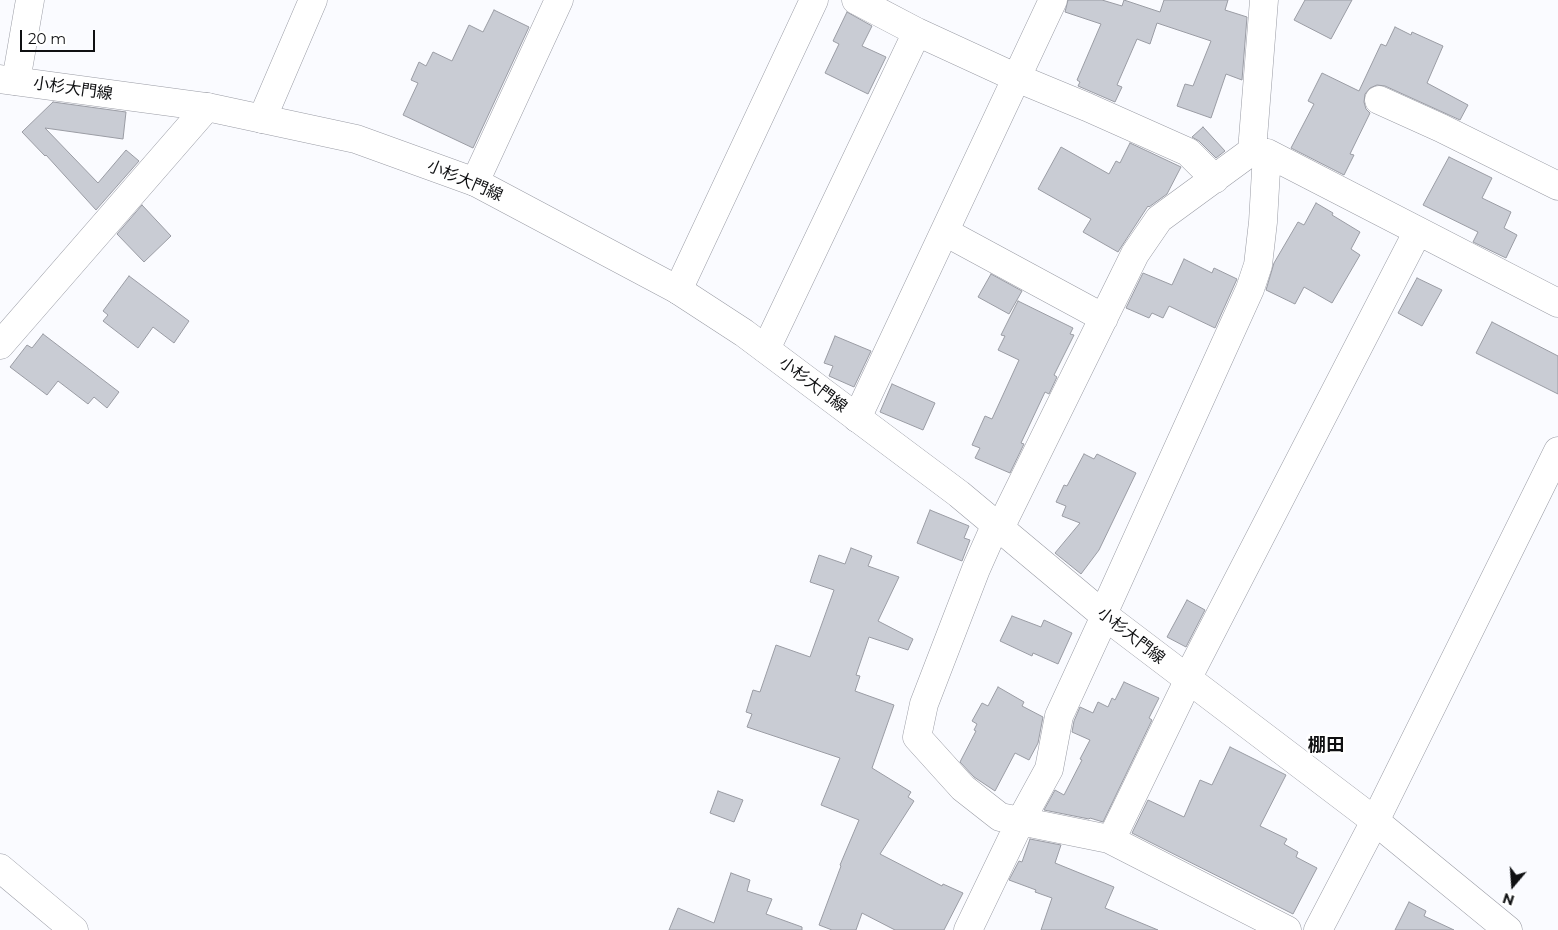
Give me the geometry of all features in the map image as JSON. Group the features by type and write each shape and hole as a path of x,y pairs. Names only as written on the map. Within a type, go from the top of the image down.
{"street":[{"path":"8,80 30,0"},
{"path":"262,119 313,0"},
{"path":"475,182 559,0"},
{"path":"678,290 814,0"},
{"path":"856,0 917,32 1188,152 1216,179"},
{"path":"857,418 1053,0"},
{"path":"968,930 1020,822 1049,769 1059,716 1250,288 1258,265 1263,222 1260,152 1264,0"},
{"path":"766,350 917,32"},
{"name":"小杉大門線","path":"8,80 207,107 356,139 475,182 678,290 744,333 959,494 1104,615 1375,821 1508,930"},
{"path":"1379,100 1441,128 1558,186"},
{"path":"0,345 207,107"},
{"path":"1260,152 1159,218 1135,254 976,568 924,704 917,737 963,788 1000,817 1109,839 1287,930"},
{"path":"1260,152 1558,303"},
{"path":"1109,839 1113,836 1188,679 1418,231"},
{"path":"945,232 1104,318"},
{"path":"1318,930 1375,821 1558,451"},
{"path":"0,868 74,930"}],"building":[{"path":"1068,0 1102,0 1122,6 1124,0 1160,12 1164,0 1228,0 1225,10 1247,17 1242,80 1226,74 1211,118 1177,106 1185,84 1193,86 1211,41 1157,23 1150,44 1137,39 1117,85 1122,87 1115,102 1078,86 1080,82 1077,80 1101,24 1065,12"},
{"path":"1305,0 1352,0 1331,39 1294,20"},
{"path":"494,10 529,27 473,148 403,115 418,83 411,80 419,62 426,66 433,52 452,61 469,25 483,32"},
{"path":"847,12 872,26 862,46 886,57 868,94 825,73 839,44 833,41"},
{"path":"1395,27 1411,35 1412,32 1443,46 1427,83 1468,105 1460,120 1385,86 1377,85 1370,88 1365,94 1364,102 1366,109 1370,113 1350,154 1354,155 1344,175 1291,148 1314,104 1308,101 1322,73 1359,91 1381,44 1386,46"},
{"path":"53,102 126,112 123,139 45,128 98,183 126,150 139,161 96,210 46,155 22,132"},
{"path":"1203,127 1225,151 1216,158 1199,141 1192,137"},
{"path":"1130,143 1181,167 1167,194 1148,206 1118,252 1083,232 1091,219 1038,189 1061,147 1109,174 1116,161 1120,163"},
{"path":"1449,157 1492,178 1482,198 1511,212 1504,228 1517,235 1506,258 1473,242 1478,232 1423,205"},
{"path":"1316,203 1360,232 1351,249 1360,255 1332,303 1304,287 1295,304 1266,290 1274,263 1298,222 1304,225"},
{"path":"142,205 171,236 144,262 117,234"},
{"path":"1184,259 1212,273 1214,268 1237,279 1215,328 1169,306 1163,318 1152,313 1149,318 1126,308 1143,273 1172,285"},
{"path":"991,274 1022,291 1009,314 978,297"},
{"path":"129,276 189,321 174,343 153,327 138,348 103,321 108,315 103,311"},
{"path":"1417,278 1442,290 1422,326 1398,313"},
{"path":"1018,301 1073,328 1070,334 1074,335 1054,375 1057,377 1049,394 1045,392 1021,443 1024,444 1010,473 975,458 980,448 972,445 985,416 992,419 1019,360 998,350 1005,336 1001,335"},
{"path":"1492,322 1558,356 1558,394 1476,353"},
{"path":"43,334 119,392 107,408 94,397 88,404 58,381 47,395 10,367 27,345 32,348"},
{"path":"835,336 871,351 854,387 829,376 833,366 824,363"},
{"path":"892,384 935,403 923,430 880,412"},
{"path":"1084,454 1094,459 1097,454 1136,473 1099,550 1081,574 1055,553 1080,523 1062,516 1066,506 1056,502 1064,485 1067,486"},
{"path":"930,510 969,526 964,538 970,540 962,561 917,543"},
{"path":"851,548 872,556 868,566 899,577 878,621 913,639 908,650 869,637 856,675 860,676 855,691 894,705 872,768 911,792 908,797 914,801 880,854 942,886 943,884 963,893 944,930 895,930 862,913 856,930 832,930 819,925 840,865 859,820 821,805 840,758 747,727 752,714 746,712 753,690 760,692 776,645 810,657 834,590 810,582 819,555 845,564"},
{"path":"1187,600 1205,610 1186,647 1167,637"},
{"path":"1012,616 1041,627 1044,620 1072,633 1058,664 1033,653 1032,656 1000,641"},
{"path":"1124,682 1159,698 1149,718 1152,720 1103,822 1044,810 1055,790 1064,795 1090,740 1072,732 1080,707 1093,713 1098,702 1108,707 1112,698 1115,700"},
{"path":"998,687 1024,702 1022,706 1043,717 1038,743 1029,760 1015,753 995,791 974,777 960,762 976,731 974,730 977,724 972,721 982,703 988,706"},
{"path":"1230,747 1286,775 1260,826 1287,839 1284,844 1298,852 1296,857 1317,868 1293,914 1132,833 1148,800 1184,817 1200,780 1212,785"},
{"path":"718,791 743,800 734,822 710,813"},
{"path":"1030,839 1061,845 1055,863 1114,887 1105,908 1158,930 1041,930 1052,898 1009,880 1019,861 1022,862"},
{"path":"731,873 750,880 747,891 772,899 766,914 802,927 802,930 669,930 678,908 714,923"},
{"path":"1409,902 1426,911 1424,916 1454,930 1395,930"}],"district":[{"name":"棚田","path":"1326,746"}]}
